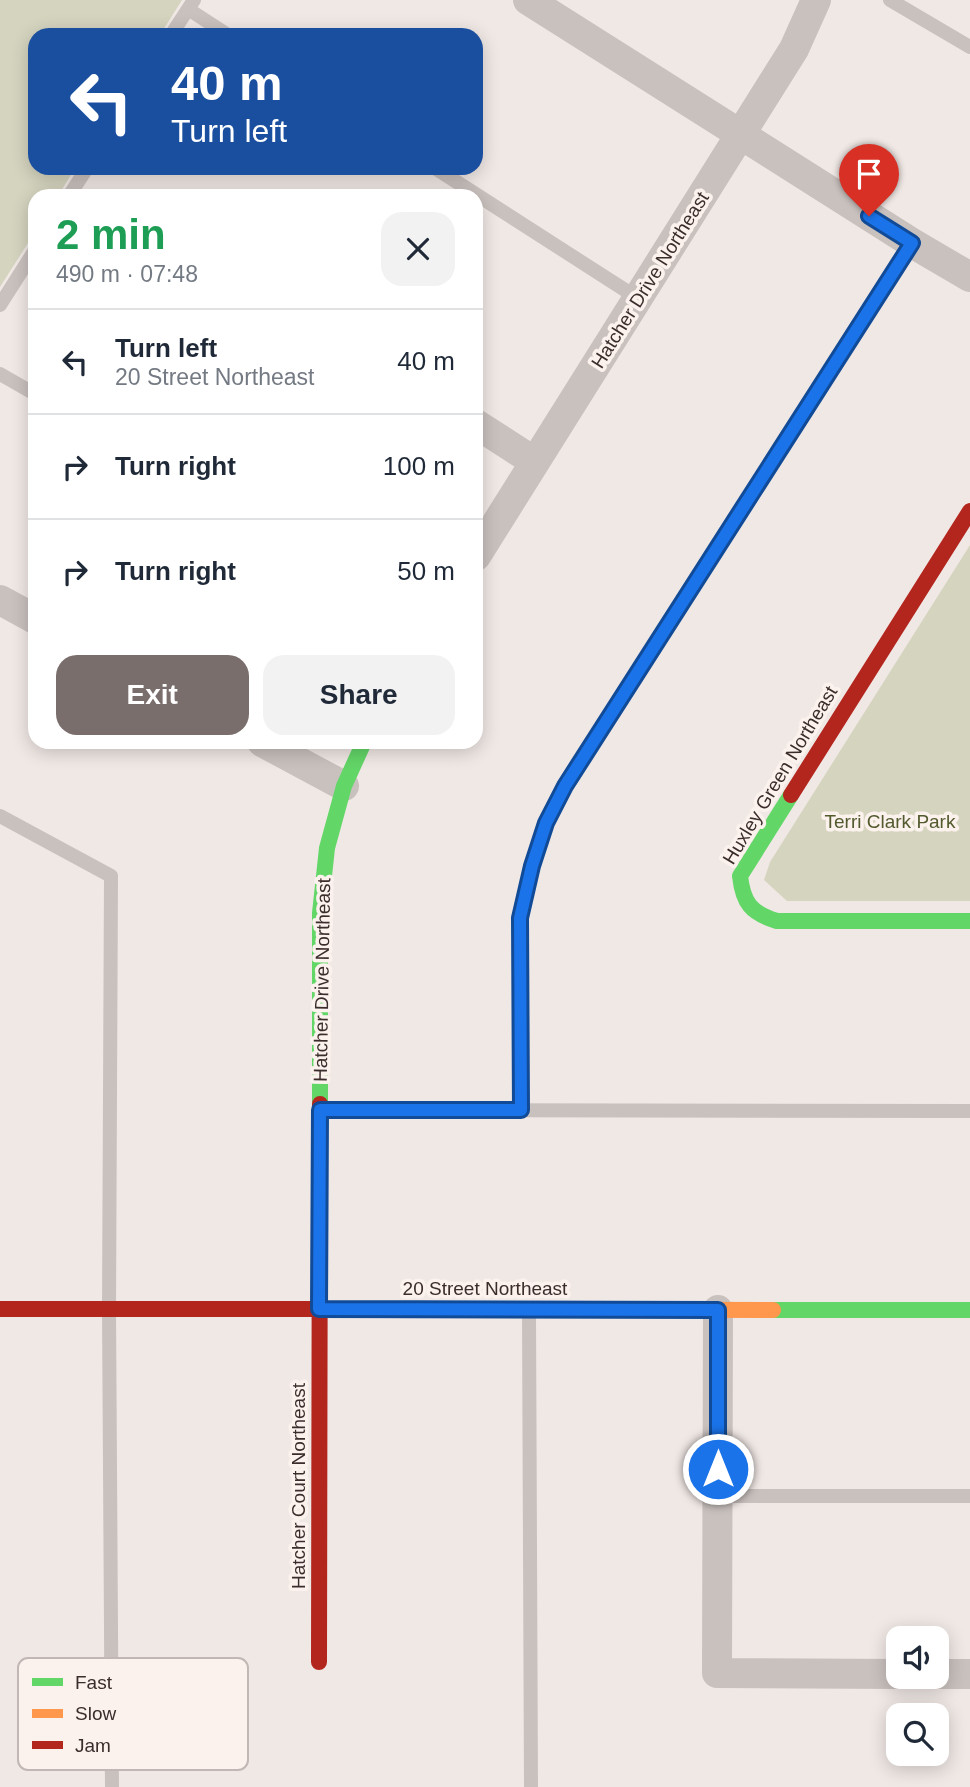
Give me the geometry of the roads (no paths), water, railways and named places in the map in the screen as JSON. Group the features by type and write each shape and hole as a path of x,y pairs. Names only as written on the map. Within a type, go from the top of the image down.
{"street":[{"path":"528,0 970,277"},
{"name":"Hatcher Drive Northeast","path":"483,545 794,49 816,0"},
{"path":"483,428 536,462"},
{"name":"Huxley Green Northeast","path":"970,512 740,876 741,899 756,915 777,921 970,921"},
{"path":"0,600 28,615"},
{"path":"275,749 344,786"},
{"name":"Hatcher Drive Northeast","path":"319,1309 320,913 327,848 344,786 361,749"},
{"name":"20 Street Northeast","path":"0,1309 970,1310"},
{"name":"Hatcher Court Northeast","path":"319,1309 319,1662"},
{"path":"718,1310 717,1673 886,1674"},
{"path":"949,1674 970,1674"}],"lane":[{"path":"890,0 970,47"},
{"path":"176,28 191,5 219,28"},
{"path":"446,175 468,189"},
{"path":"483,199 639,299"},
{"path":"521,1110 520,918 532,866 546,823 565,786 912,243"},
{"path":"0,305 28,261"},
{"path":"0,374 28,390"},
{"path":"0,816 111,876 109,1309 111,1658"},
{"path":"320,1110 970,1111"},
{"path":"529,1309 531,1787"},
{"path":"717,1496 970,1496"}],"park label":[{"name":"Terri Clark Park","path":"890,821"}]}
